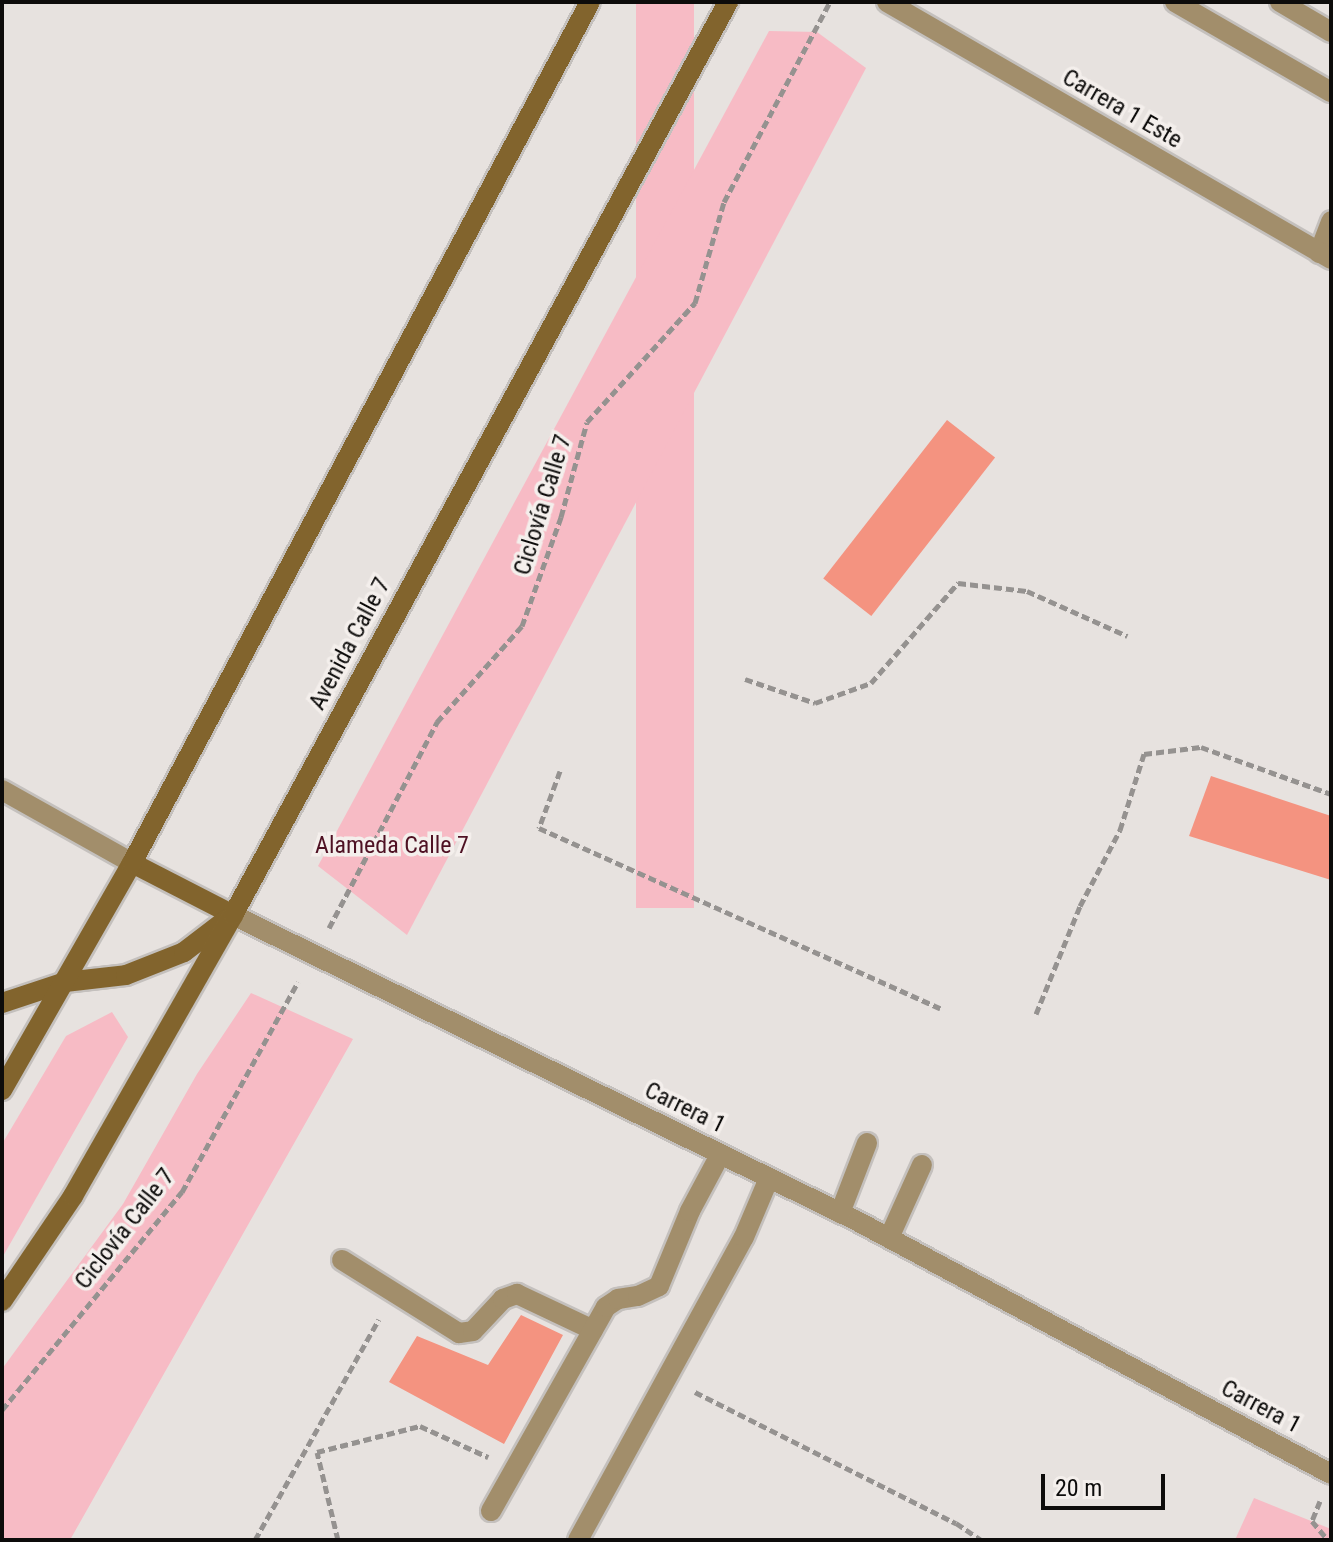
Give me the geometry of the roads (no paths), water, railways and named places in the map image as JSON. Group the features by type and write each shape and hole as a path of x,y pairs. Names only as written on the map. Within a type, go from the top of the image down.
{"main road":[{"path":"2,1090 132,863 590,2"},
{"name":"Avenida Calle 7","path":"2,1301 73,1196 233,915 728,2"},
{"path":"2,1003 65,982 126,975 184,952 233,915 132,863"}],"street":[{"name":"Carrera 1 Este","path":"887,2 1325,256"},
{"path":"1175,2 1331,92"},
{"path":"1280,2 1331,32"},
{"path":"1325,256 1331,221"},
{"path":"2,790 132,863"},
{"name":"Carrera 1","path":"233,915 840,1213 1331,1474"},
{"path":"840,1213 867,1143"},
{"path":"491,1511 606,1307 618,1299 638,1296 659,1286 690,1211 720,1155"},
{"path":"889,1238 922,1165"},
{"path":"578,1540 744,1237 769,1178"},
{"path":"342,1260 459,1333 473,1331 503,1299 517,1294 593,1330"}],"park label":[{"name":"Alameda Calle 7","path":"392,846"}]}
